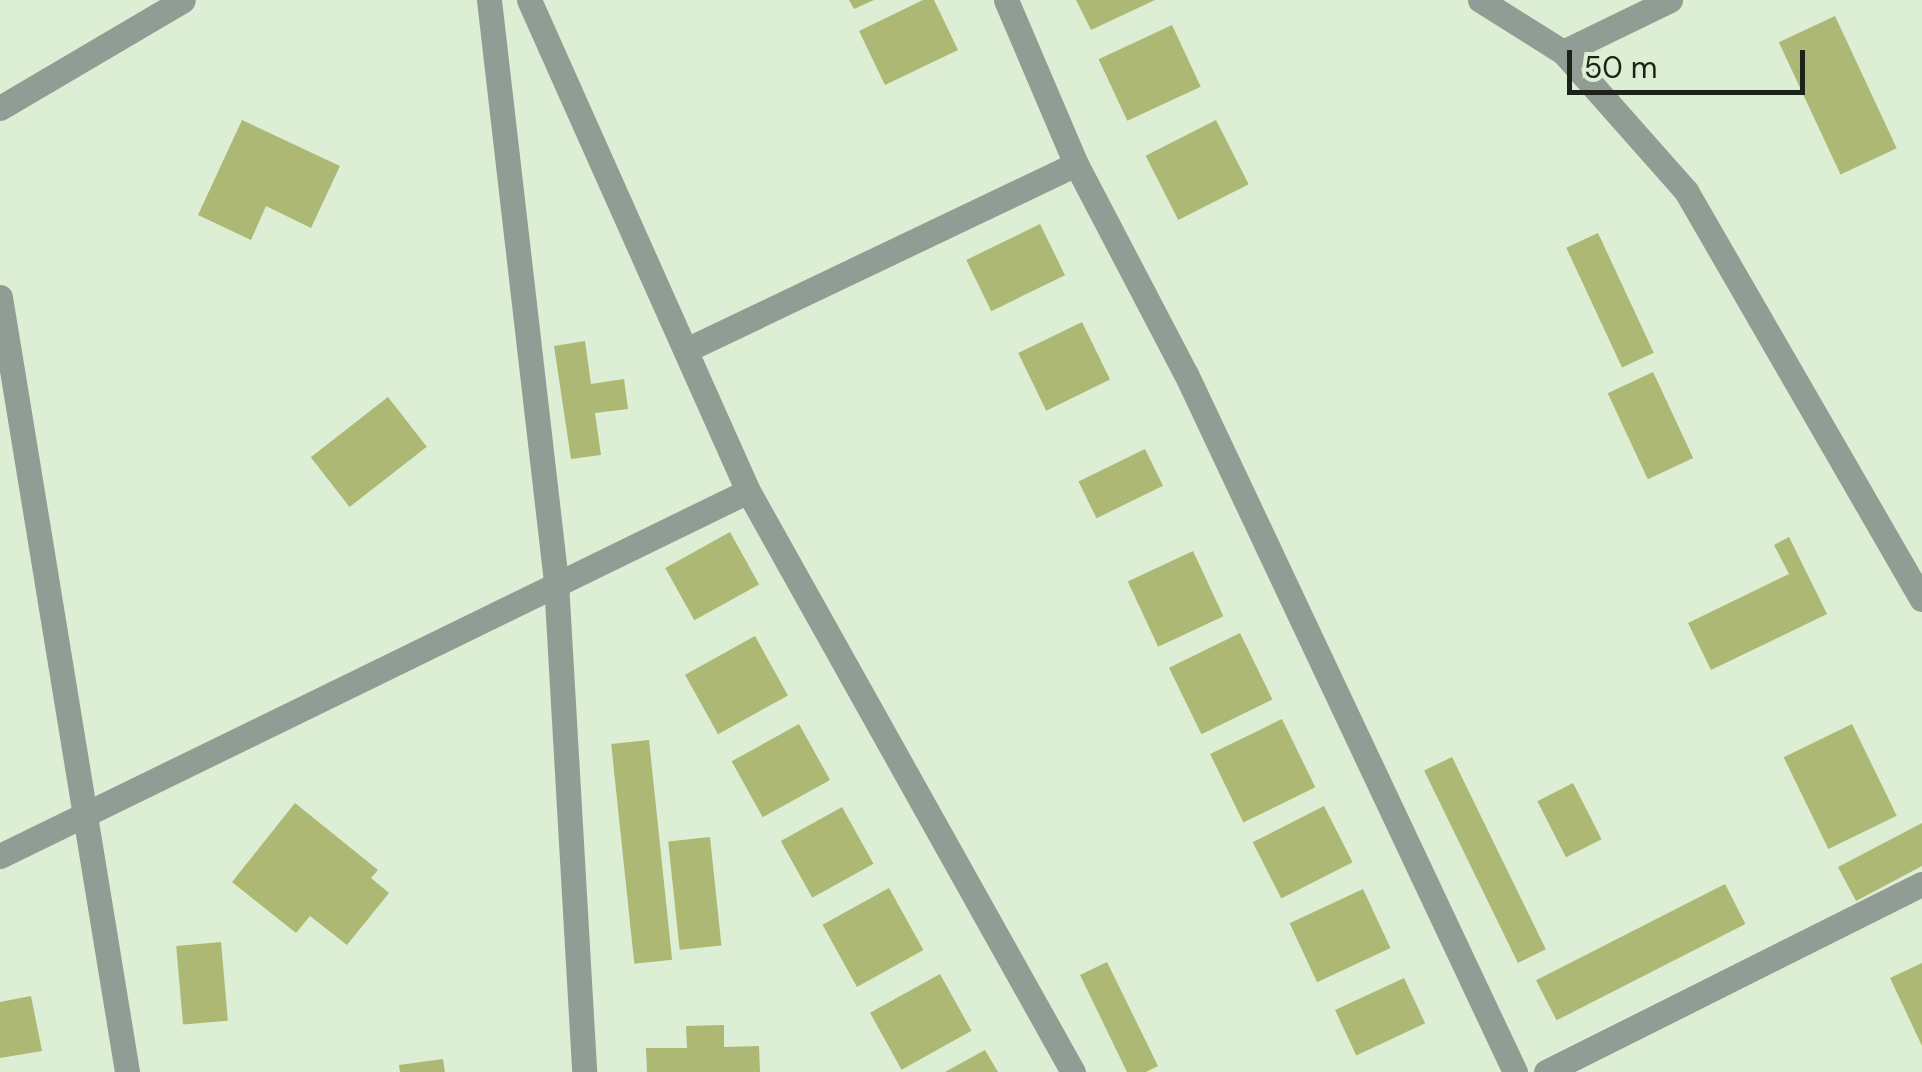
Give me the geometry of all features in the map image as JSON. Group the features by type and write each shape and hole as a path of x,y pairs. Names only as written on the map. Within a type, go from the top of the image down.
{"street":[{"path":"0,108 184,0"},
{"path":"489,0 556,582 584,1072"},
{"path":"528,0 748,491 1073,1072"},
{"path":"1006,0 1076,164 1186,374 1515,1072"},
{"path":"1480,0 1563,52 1686,190 1922,599"},
{"path":"1563,52 1670,0"},
{"path":"686,350 1076,164"},
{"path":"0,296 90,815 127,1072"},
{"path":"0,856 748,491"},
{"path":"1546,1072 1922,884"}],"building":[{"path":"849,0 874,0 854,9"},
{"path":"923,0 934,0 958,50 885,85 859,31"},
{"path":"1076,0 1155,0 1091,30"},
{"path":"1835,16 1897,148 1841,175 1779,42"},
{"path":"1172,25 1201,87 1127,121 1099,59"},
{"path":"242,120 340,166 311,228 266,206 251,240 198,215"},
{"path":"1216,120 1249,184 1178,220 1146,156"},
{"path":"1040,224 1065,275 991,311 966,260"},
{"path":"1598,233 1654,353 1622,367 1566,248"},
{"path":"1082,322 1110,380 1046,411 1018,353"},
{"path":"585,341 591,384 624,379 628,409 595,413 601,455 571,459 554,346"},
{"path":"1653,372 1693,458 1648,479 1608,393"},
{"path":"388,397 427,447 350,507 311,457"},
{"path":"1145,449 1163,486 1096,518 1078,481"},
{"path":"730,532 759,584 694,620 665,568"},
{"path":"1789,537 1827,614 1711,670 1688,623 1789,574 1774,545"},
{"path":"1193,551 1223,616 1158,647 1128,581"},
{"path":"1240,633 1272,700 1201,734 1169,668"},
{"path":"755,636 788,695 718,734 685,675"},
{"path":"1282,719 1315,787 1243,822 1210,754"},
{"path":"799,724 830,780 763,817 732,761"},
{"path":"1852,724 1897,816 1828,849 1784,757"},
{"path":"649,740 672,960 634,964 611,744"},
{"path":"1452,757 1546,949 1518,963 1424,771"},
{"path":"1573,783 1602,839 1566,857 1537,801"},
{"path":"295,803 378,870 371,878 389,893 347,945 310,916 296,933 232,882"},
{"path":"1324,806 1353,862 1281,898 1253,842"},
{"path":"842,807 874,864 812,898 781,841"},
{"path":"1922,823 1922,866 1856,901 1838,867"},
{"path":"710,837 721,945 680,950 668,841"},
{"path":"1725,884 1745,924 1557,1020 1536,980"},
{"path":"889,888 923,950 857,987 823,925"},
{"path":"1363,889 1390,948 1317,982 1290,923"},
{"path":"221,942 228,1021 183,1025 176,946"},
{"path":"1107,962 1158,1066 1146,1072 1127,1072 1080,975"},
{"path":"1922,963 1922,1046 1890,978"},
{"path":"940,974 972,1031 902,1070 870,1013"},
{"path":"1404,978 1425,1023 1356,1055 1335,1010"},
{"path":"31,996 42,1051 0,1058 0,1002"},
{"path":"724,1025 724,1047 759,1046 760,1072 647,1072 646,1048 687,1048 686,1026"},
{"path":"985,1050 998,1072 945,1072"},
{"path":"443,1059 445,1072 400,1072 399,1065"}]}
